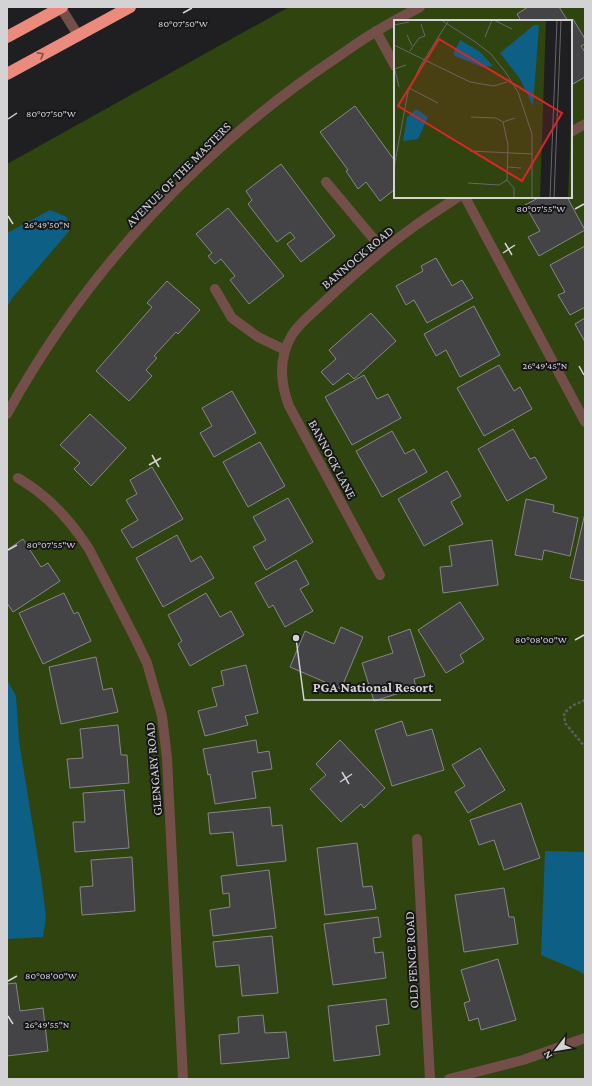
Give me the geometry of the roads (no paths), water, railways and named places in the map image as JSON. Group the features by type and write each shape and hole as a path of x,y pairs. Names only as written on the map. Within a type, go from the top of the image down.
{"highway":[{"path":"7,37 62,7"},
{"path":"7,74 130,7"}],"street":[{"path":"62,7 78,36"},
{"name":"AVENUE OF THE MASTERS","path":"396,20 420,7"},
{"name":"AVENUE OF THE MASTERS","path":"7,414 37,364 74,309 142,225 207,160 257,116 310,76 376,31 394,21"},
{"path":"376,31 394,64"},
{"path":"572,131 585,124"},
{"path":"326,182 383,250"},
{"name":"BANNOCK ROAD","path":"286,350 292,335 300,325 341,286 383,250 457,198"},
{"path":"466,198 585,422"},
{"path":"214,289 232,318 258,337 286,350"},
{"name":"BANNOCK LANE","path":"286,350 281,368 284,393 289,406 380,575"},
{"name":"GLENGARY ROAD","path":"18,478 42,494 63,514 81,537 136,638 151,676 162,716 167,758 183,1079"},
{"name":"OLD FENCE ROAD","path":"418,839 430,1079"},
{"path":"449,1079 523,1060 585,1038"}],"water":[{"path":"50,210 67,217 70,230 13,297 7,307 7,233"},
{"path":"7,680 16,696 19,741 46,917 43,937 7,939"},
{"path":"545,851 585,852 585,975 541,955"}],"place":[{"name":"PGA National Resort","path":"296,638"}]}
